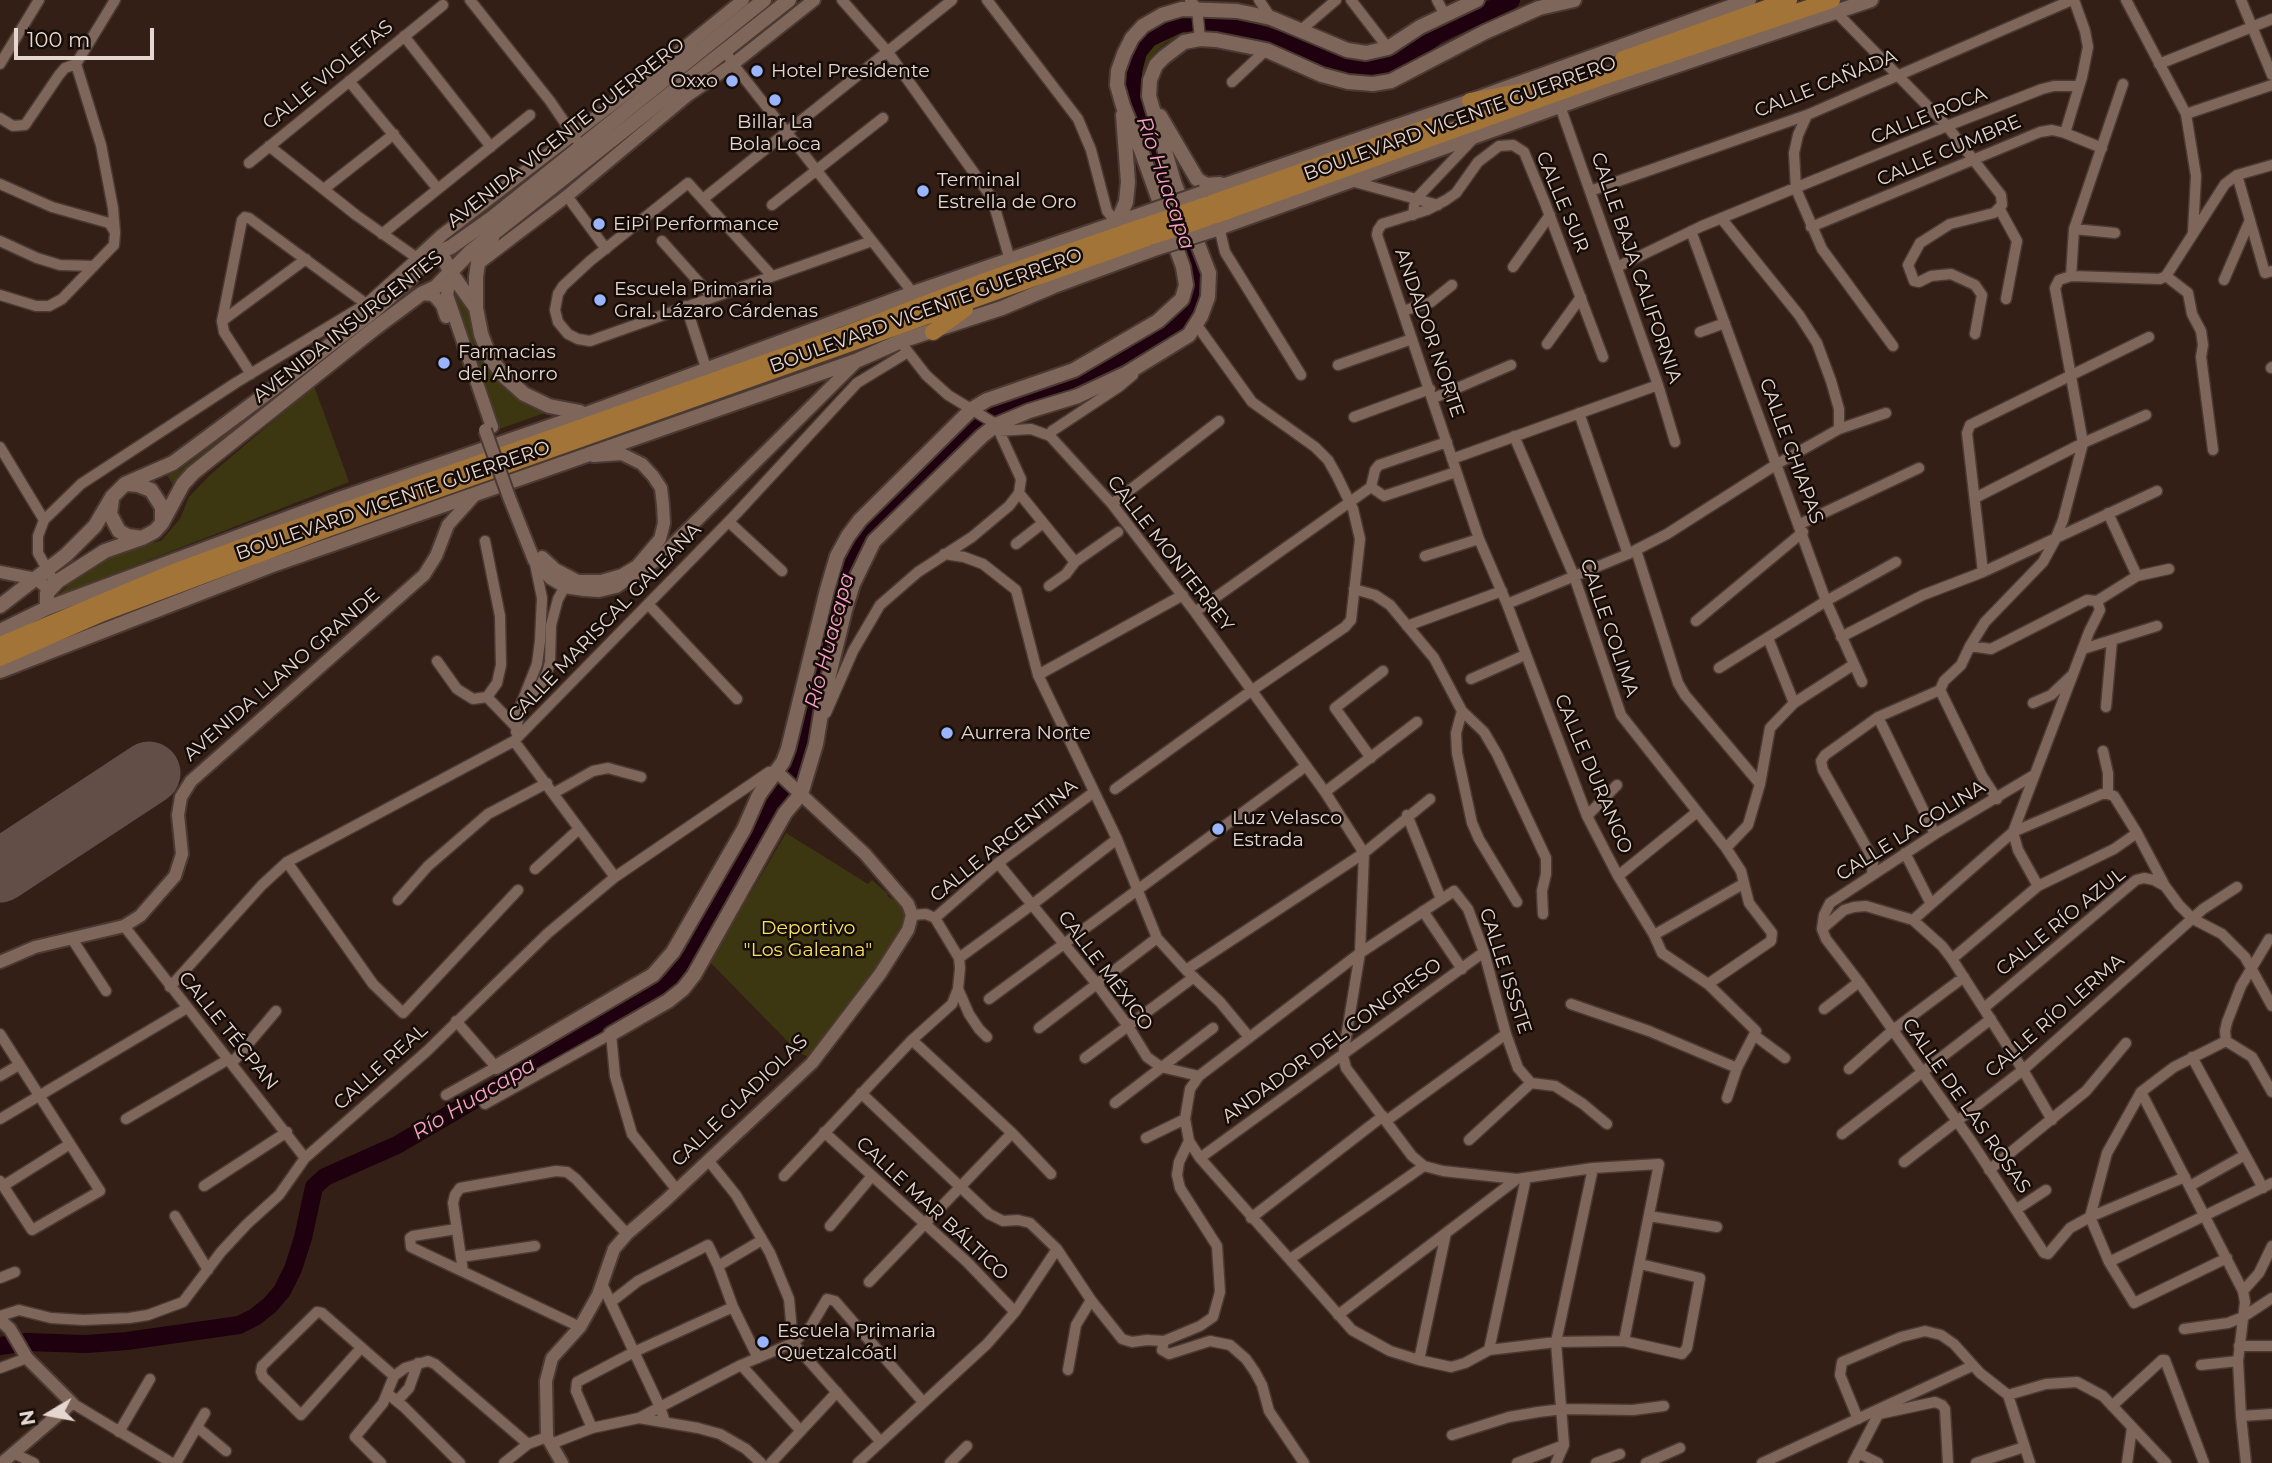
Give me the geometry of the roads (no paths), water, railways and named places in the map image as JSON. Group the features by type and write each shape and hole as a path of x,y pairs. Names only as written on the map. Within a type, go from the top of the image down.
{"highway":[{"name":"BOULEVARD VICENTE GUERRERO","path":"1209,215 1342,156 1556,85 1648,49 1789,0"},
{"name":"BOULEVARD VICENTE GUERRERO","path":"0,645 239,548 846,334 993,278 1209,215 1614,72 1834,6"},
{"path":"1470,101 1556,85"},
{"name":"BOULEVARD VICENTE GUERRERO","path":"0,658 103,613 324,530 984,296 1152,230"},
{"path":"933,332 984,296"},
{"path":"187,556 239,548"}],"main road":[{"name":"AVENIDA VICENTE GUERRERO","path":"0,606 47,581 95,526 112,497 125,484 173,463 187,453 370,307 411,278 424,260 451,247 471,233 582,147 604,138 764,0"},
{"name":"AVENIDA INSURGENTES","path":"47,581 105,551 155,531 183,484 193,473 364,337 421,294 436,287 470,252 494,235 604,138 729,58 789,0"},
{"path":"496,1066 653,975 673,952 744,829 759,795 778,773 788,749 837,556 860,520 987,400 1085,365 1158,321 1182,299 1186,285 1183,267 1116,85 1118,71 1132,38 1143,26 1162,15 1195,7 1237,11 1271,18 1347,50 1366,53 1388,48 1441,8 1477,0"},
{"path":"611,1034 668,1001 695,975 799,792 816,744 824,695 845,610 864,558 874,541 982,436 1029,411 1099,387 1150,359 1189,335 1206,308 1209,272 1174,182 1151,104 1150,80 1156,65 1184,42 1200,39 1266,50 1322,75 1349,82 1373,84 1391,81 1485,32 1539,8 1574,0"},
{"name":"BOULEVARD VICENTE GUERRERO","path":"1209,215 1245,177 1470,101 1749,0"},
{"name":"BOULEVARD VICENTE GUERRERO","path":"0,671 208,590 526,475 858,360 904,347 1152,230 1351,181 1834,6 1871,0"},
{"path":"664,100 688,95"},
{"path":"1151,104 1196,180 1206,185 1216,185 1245,177"},
{"path":"1116,223 1126,202 1128,182 1122,106"},
{"name":"BOULEVARD VICENTE GUERRERO","path":"0,631 47,608 342,498 707,371 913,293 1116,223 1152,230"},
{"path":"494,235 478,263 476,308 481,334 490,358 505,377 524,394 569,412 589,413"},
{"path":"424,260 444,259 476,308"},
{"path":"125,484 152,490 162,507 162,523"},
{"path":"112,497 110,514 119,531 128,536 142,538"},
{"path":"47,581 47,608"}],"street":[{"path":"0,64 39,0"},
{"path":"0,118 13,126 25,125 59,75 65,68 76,64 115,0"},
{"path":"470,0 582,147"},
{"path":"269,146 382,234 424,260 442,235 743,0"},
{"path":"478,263 567,196 729,58 814,0"},
{"path":"842,0 887,51 992,198 1010,260"},
{"path":"703,199 952,0"},
{"path":"987,0 1078,119 1091,150 1107,211 1116,223"},
{"path":"1259,0 1271,18"},
{"path":"1301,30 1336,0"},
{"path":"1351,0 1388,48"},
{"path":"1441,8 1451,0"},
{"path":"2065,133 2085,62 2087,38 2073,0"},
{"name":"CALLE CAÑADA","path":"1590,191 1807,114 2073,0"},
{"path":"2241,0 2272,75"},
{"path":"2130,1 2186,114 2196,176 2192,236"},
{"name":"CALLE VIOLETAS","path":"249,163 443,5"},
{"path":"1834,6 1947,126 2001,195 2002,205 1994,213 1950,223 1920,243 1908,265 1914,281 1951,274 1975,285 1982,295 1975,334"},
{"path":"1195,7 1200,39"},
{"path":"2160,64 2272,19"},
{"path":"404,36 491,147"},
{"path":"1232,82 1266,50"},
{"path":"729,58 913,293"},
{"path":"0,295 36,306 49,306 62,299 114,246 113,208 101,145 76,64"},
{"path":"349,81 438,189"},
{"path":"2071,276 2074,229 2123,84"},
{"path":"2186,114 2272,85"},
{"name":"CALLE ROCA","path":"1617,267 1721,218 1947,126 2042,89 2079,86"},
{"name":"CALLE BAJA CALIFORNIA","path":"1560,106 1658,385 1675,442"},
{"path":"1807,114 1794,153 1796,189 1822,249 1893,346"},
{"path":"382,234 530,115"},
{"path":"772,205 883,118"},
{"name":"CALLE CUMBRE","path":"1811,228 2040,132 2052,130 2065,133 2102,148"},
{"path":"324,189 394,134"},
{"path":"1413,215 1415,200 1476,136"},
{"name":"CALLE SUR","path":"1413,215 1438,205 1456,193 1478,162 1499,146 1513,145 1524,152 1603,357"},
{"path":"1872,874 1873,862 1869,852 1823,770 1821,761 1825,755 1878,717 1940,690 1944,681 1961,665 1984,622 2043,562 2055,540 2063,520 2083,443 2055,288 2059,280 2071,276 2160,279 2166,276 2225,184 2237,175 2272,165"},
{"path":"2237,175 2265,273 2272,271"},
{"path":"1351,181 1438,205"},
{"path":"772,276 688,183 563,286 558,294 555,310 558,322 568,334 590,341 686,306 772,276 872,240"},
{"path":"0,184 52,206 109,223 115,233"},
{"path":"567,196 606,249"},
{"path":"1999,208 2017,241 2006,299"},
{"path":"1209,215 1225,252 1301,375"},
{"name":"ANDADOR NORTE","path":"1413,215 1382,224 1377,235 1479,539"},
{"path":"1513,267 1550,215"},
{"path":"0,572 47,581 38,552 38,537 44,520 81,484 251,374 370,307 245,217 242,219 222,321 224,332 251,374"},
{"path":"1721,218 1799,315 1816,343 1839,409 1839,429"},
{"path":"2224,279 2250,220"},
{"path":"2074,229 2115,233"},
{"name":"CALLE CHIAPAS","path":"1691,231 1826,601 1862,681"},
{"path":"662,241 712,297"},
{"path":"0,242 60,265 94,265"},
{"path":"222,321 306,259"},
{"path":"451,273 447,295 488,428"},
{"path":"2166,276 2188,293 2201,331 2201,357 2213,450"},
{"path":"1403,312 1431,302 1452,285"},
{"path":"421,294 432,295 442,305 536,556 542,598 540,641 537,664 520,707 514,741 615,877"},
{"path":"1547,344 1581,297"},
{"path":"686,306 707,371"},
{"path":"1699,331 1725,323"},
{"path":"1115,789 1349,624 1360,540 1349,500 1328,460 1315,447 1252,402 1196,324"},
{"path":"1983,572 1967,433 1970,425 2071,373 2149,337"},
{"path":"1338,365 1412,339"},
{"path":"816,744 825,715 853,651 880,605 900,585 972,537 1009,506 1019,493 1021,479 996,427 948,394 926,375 904,347"},
{"name":"CALLE MARISCAL GALEANA","path":"170,987 261,885 287,863 514,741 729,522 857,383 904,347"},
{"path":"996,427 1031,429 1050,436 1052,431 1070,418 1120,386 1150,359"},
{"path":"536,556 568,582 599,591 616,587 658,559 858,360"},
{"path":"1354,417 1432,394 1511,365"},
{"path":"1452,459 1658,385"},
{"path":"1578,413 1632,552 1678,683 1760,785"},
{"path":"1507,604 1632,552 1667,534 1777,464 1839,429 1886,413"},
{"path":"1975,498 2083,443 2146,415"},
{"path":"1112,505 1219,421"},
{"name":"CALLE MONTERREY","path":"1050,436 1112,505 1195,612 1325,792 1364,853"},
{"name":"CALLE COLIMA","path":"1514,436 1574,576 1621,715 1726,848 1741,871 1749,904 1773,937 1708,984"},
{"path":"1195,612 1349,500 1371,487 1379,465 1447,442"},
{"path":"0,447 44,520"},
{"path":"568,582 601,581 622,575 638,566 660,539 664,523 661,488 642,464 622,454 586,456"},
{"path":"1696,621 1801,528 1919,468"},
{"path":"1371,487 1384,496 1456,472"},
{"path":"1841,637 1923,595 2055,540 2157,491"},
{"path":"1019,493 1074,562"},
{"name":"AVENIDA LLANO GRANDE","path":"0,962 26,950 124,926 140,916 175,876 182,855 178,815 181,797 191,782 424,575 436,556 448,525 474,496"},
{"path":"438,508 448,525"},
{"path":"2108,513 2137,576"},
{"path":"729,522 782,571"},
{"path":"1016,544 1043,523"},
{"path":"1049,586 1066,574 1074,562 1118,532"},
{"path":"1425,556 1479,539"},
{"name":"CALLE DURANGO","path":"1479,539 1502,591 1587,816 1662,954 1708,984 1755,1033 1785,1058"},
{"path":"437,661 457,689 473,699 486,697 497,683 501,665 500,616 485,541"},
{"path":"944,554 983,564 1016,590 1038,675 1117,839 1157,938 1220,1002 1249,1037"},
{"path":"1719,668 1826,601 1896,562"},
{"path":"1970,646 1991,649 2087,600 2097,601 2137,576 2169,569"},
{"path":"520,707 541,684 547,673 551,625 558,599 568,582"},
{"path":"1354,589 1375,595 1390,605 1434,658 1462,711 1484,732 1497,754 1546,858 1542,891 1543,914"},
{"path":"1407,626 1502,591"},
{"path":"1038,675 1182,595"},
{"path":"2039,886 2018,850 2013,832 2100,610 2097,601"},
{"path":"648,604 737,699"},
{"path":"2083,649 2157,626"},
{"path":"1768,638 1794,704"},
{"path":"2106,707 2112,640"},
{"path":"1471,679 1525,655"},
{"path":"1726,848 1748,825 1760,785 1770,728 1794,704 1853,665"},
{"path":"1371,758 1335,708 1383,671"},
{"path":"2033,703 2051,695 2074,673"},
{"path":"1940,690 1982,776 1997,799"},
{"path":"486,697 516,727"},
{"path":"1462,711 1456,733 1457,752 1472,823 1517,902"},
{"path":"1878,717 1936,834"},
{"path":"1325,792 1417,722"},
{"path":"2103,751 2109,784 2108,794"},
{"path":"989,999 1306,766"},
{"path":"554,793 593,771 608,768 641,777"},
{"name":"CALLE REAL","path":"3,1322 19,1310 51,1318 129,1318 148,1315 183,1302 221,1252 279,1195 305,1158 427,1051 548,933 615,877 769,772 778,773"},
{"path":"778,773 865,854 908,904 912,915 935,918 959,958 960,968 958,989 952,1004 912,1040 784,1177"},
{"name":"CALLE LA COLINA","path":"1822,929 1824,915 1830,903 1905,853 2034,775"},
{"path":"398,900 428,866 488,814 547,783"},
{"path":"1587,816 1618,785"},
{"name":"CALLE ARGENTINA","path":"935,918 998,863 1094,792"},
{"path":"1913,920 2013,832 2102,794 2108,794 2114,796 2165,886 2179,905 2193,919 2222,934 2245,957 2272,1006"},
{"path":"1085,1058 1190,974 1364,853 1407,815 1430,799"},
{"path":"1618,876 1698,812"},
{"path":"1407,815 1441,899 1360,953 1199,1076 1191,1089 1185,1119 1189,1140 1200,1158 1251,1218 1352,1330 1390,1351 1419,1360 1451,1367 1489,1350 1556,1342 1623,1341 1682,1354 1687,1348 1700,1278 1640,1265"},
{"path":"535,869 579,829"},
{"path":"1952,959 2039,886 2114,849 2137,833"},
{"path":"959,958 1117,839"},
{"path":"1364,853 1360,953 1343,1056 1346,1068 1412,1156 1424,1166 1443,1171 1521,1178 1593,1168 1659,1164 1623,1341"},
{"path":"1905,853 1931,904"},
{"path":"287,863 373,984 403,1013 518,890"},
{"name":"CALLE MÉXICO","path":"998,863 1096,983 1147,1057 1160,1067"},
{"name":"CALLE RÍO AZUL","path":"1984,1008 2136,880 2144,878 2165,886"},
{"path":"1654,935 1743,884"},
{"name":"CALLE RÍO LERMA","path":"1904,1162 2023,1070 2215,900 2236,887"},
{"name":"CALLE ISSSTE","path":"1441,899 1454,891 1468,909 1484,952 1518,1068 1531,1083"},
{"path":"1822,929 1844,910 1854,907 1866,906 1913,920 1942,946 1952,959 2023,1070 2052,1121"},
{"path":"1423,911 1462,969"},
{"name":"CALLE GLADIOLAS","path":"549,1441 546,1381 552,1359 580,1327 602,1284 614,1249 812,1063 880,974 908,930 912,915"},
{"name":"CALLE TÉCPAN","path":"124,926 305,1158"},
{"name":"CALLE DE LAS ROSAS","path":"1822,929 1826,939 1893,1030 2017,1209 2043,1253 2048,1254 2070,1228 2090,1217"},
{"path":"1039,1028 1157,938"},
{"path":"72,939 106,991"},
{"path":"2226,1041 2227,1022 2241,986 2269,939"},
{"name":"ANDADOR DEL CONGRESO","path":"1200,1158 1484,952"},
{"path":"1849,1069 1893,1030 1964,978"},
{"path":"1824,1009 1859,982"},
{"path":"958,989 979,1030 987,1037"},
{"path":"1571,1004 1649,1031 1737,1068"},
{"path":"0,1119 187,1008"},
{"path":"126,1119 230,1061 276,1011"},
{"path":"1842,1133 1991,1019"},
{"path":"446,1096 496,1066 456,1021"},
{"path":"1115,1103 1213,1028"},
{"path":"1727,1098 1737,1068 1755,1033"},
{"path":"0,1034 100,1191 32,1230 1,1183 70,1144"},
{"path":"485,1104 611,1034 615,1076 632,1134 677,1190"},
{"path":"1251,1218 1506,1034"},
{"path":"912,1040 1012,1133 1051,1174"},
{"path":"2226,1041 2192,1057 2154,1080 2141,1092 2107,1153 2090,1217 2109,1262 2134,1303 2227,1258"},
{"path":"2226,1041 2252,1058 2272,1092"},
{"path":"1989,1170 2086,1091 2126,1043"},
{"path":"2109,1262 2267,1185 2245,1156 2192,1057"},
{"path":"0,1076 19,1065"},
{"path":"1160,1067 1199,1076"},
{"path":"1469,1140 1531,1083 1555,1086 1607,1124"},
{"path":"2141,1092 2243,1291 2244,1317 2238,1361 2246,1463"},
{"path":"861,1093 989,1214 1003,1221 1018,1220 1030,1223 1057,1249 1091,1300 1122,1339 1132,1342 1164,1341 1200,1326 1213,1317 1220,1292 1217,1246 1180,1188 1177,1175 1179,1162 1189,1140"},
{"path":"1146,1138 1185,1119"},
{"path":"204,1186 287,1132"},
{"name":"CALLE MAR BÁLTICO","path":"824,1132 967,1262 1015,1312"},
{"path":"869,1282 1012,1133"},
{"path":"2090,1217 2188,1182 2245,1156"},
{"path":"708,1160 736,1195 762,1240 789,1299 793,1343 880,1441"},
{"path":"1290,1259 1424,1166"},
{"path":"1556,1463 1564,1445 1556,1342 1593,1168"},
{"path":"463,1271 453,1203 460,1188 556,1171 568,1172 627,1234"},
{"path":"830,1226 872,1176"},
{"path":"1338,1315 1521,1178"},
{"path":"1489,1350 1521,1178"},
{"path":"2017,1209 2046,1190"},
{"path":"175,1216 208,1270"},
{"path":"1650,1216 1717,1227"},
{"path":"456,1229 413,1236 410,1238 411,1247 580,1327"},
{"path":"1419,1360 1446,1233"},
{"path":"718,1266 762,1240"},
{"path":"611,1302 638,1281 708,1245 733,1307 758,1358"},
{"path":"461,1257 535,1246"},
{"path":"2243,1291 2259,1273 2272,1246"},
{"path":"858,1463 987,1344 1015,1312 1057,1249"},
{"path":"0,1278 16,1272"},
{"path":"602,1284 665,1422"},
{"path":"504,1463 528,1444 639,1418 741,1365 793,1343 811,1326 827,1299 831,1298 923,1402"},
{"path":"2184,1329 2228,1323 2244,1317 2272,1298"},
{"path":"1068,1370 1076,1325 1091,1300"},
{"path":"592,1428 576,1391 577,1382 634,1352 733,1307"},
{"path":"361,1348 301,1415 262,1377 262,1366 317,1312 322,1313 394,1376"},
{"path":"3,1322 25,1354 72,1404 174,1463 205,1413"},
{"path":"1858,1419 1840,1375 1842,1362 1901,1337 1925,1331 1941,1335 1954,1344 1972,1366 2008,1395 2030,1463"},
{"path":"1164,1341 1162,1350 1168,1354 1210,1340 1230,1345 1246,1359 1255,1372 1262,1385 1269,1411 1304,1463"},
{"path":"2239,1346 2272,1346"},
{"path":"0,1368 25,1354"},
{"path":"2112,1406 2165,1360 2204,1463"},
{"path":"2201,1366 2238,1361"},
{"path":"381,1463 355,1437 383,1403 394,1376 423,1362 435,1364 528,1444"},
{"path":"397,1401 410,1388 423,1362"},
{"path":"741,1365 800,1430"},
{"path":"1762,1463 1880,1411 1972,1366"},
{"path":"119,1432 150,1379"},
{"path":"2008,1395 2046,1384 2077,1382 2103,1396 2166,1463"},
{"path":"771,1463 837,1392"},
{"path":"388,1394 460,1463"},
{"path":"1880,1411 1935,1402 1942,1405 1945,1409 1948,1463"},
{"path":"2,1463 72,1404"},
{"path":"1452,1435 1509,1417 1563,1409 1633,1410 1664,1406"},
{"path":"1878,1463 1856,1458 1880,1411"},
{"path":"2241,1416 2272,1414"},
{"path":"639,1418 698,1427 720,1434 746,1449 761,1463"},
{"path":"197,1427 226,1451"},
{"path":"2127,1463 2132,1428"},
{"path":"549,1441 562,1463"},
{"path":"1517,1463 1564,1445"},
{"path":"950,1463 967,1446"},
{"path":"1976,1463 2024,1447"},
{"path":"1646,1463 1680,1448"},
{"path":"13,1453 34,1463"},
{"path":"1597,1463 1620,1454"}],"waterway":[{"name":"Río Huacapa","path":"0,1346 27,1342 86,1344 127,1341 239,1325 255,1317 282,1291 293,1269 303,1238 314,1187 325,1177 397,1145 654,995 672,981 692,956 761,827 796,769 835,611 852,559 875,522 994,411 1094,376 1164,336 1192,314 1199,281 1133,90 1133,71 1138,52 1149,38 1181,23 1200,22 1246,30 1288,43 1334,62 1381,68 1401,62 1438,34 1511,0"}],"place":[{"name":"Hotel Presidente","path":"757,71"},
{"name":"Oxxo","path":"732,81"},
{"name":"Billar La Bola Loca","path":"775,100"},
{"name":"Terminal Estrella de Oro","path":"923,191"},
{"name":"EiPi Performance","path":"599,224"},
{"name":"Escuela Primaria Gral. Lázaro Cárdenas","path":"600,300"},
{"name":"Farmacias del Ahorro","path":"444,363"},
{"name":"Aurrera Norte","path":"947,733"},
{"name":"Luz Velasco Estrada","path":"1218,829"},
{"name":"Escuela Primaria Quetzalcóatl","path":"763,1342"}],"park label":[{"name":"Deportivo \"Los Galeana\"","path":"808,939"}]}
